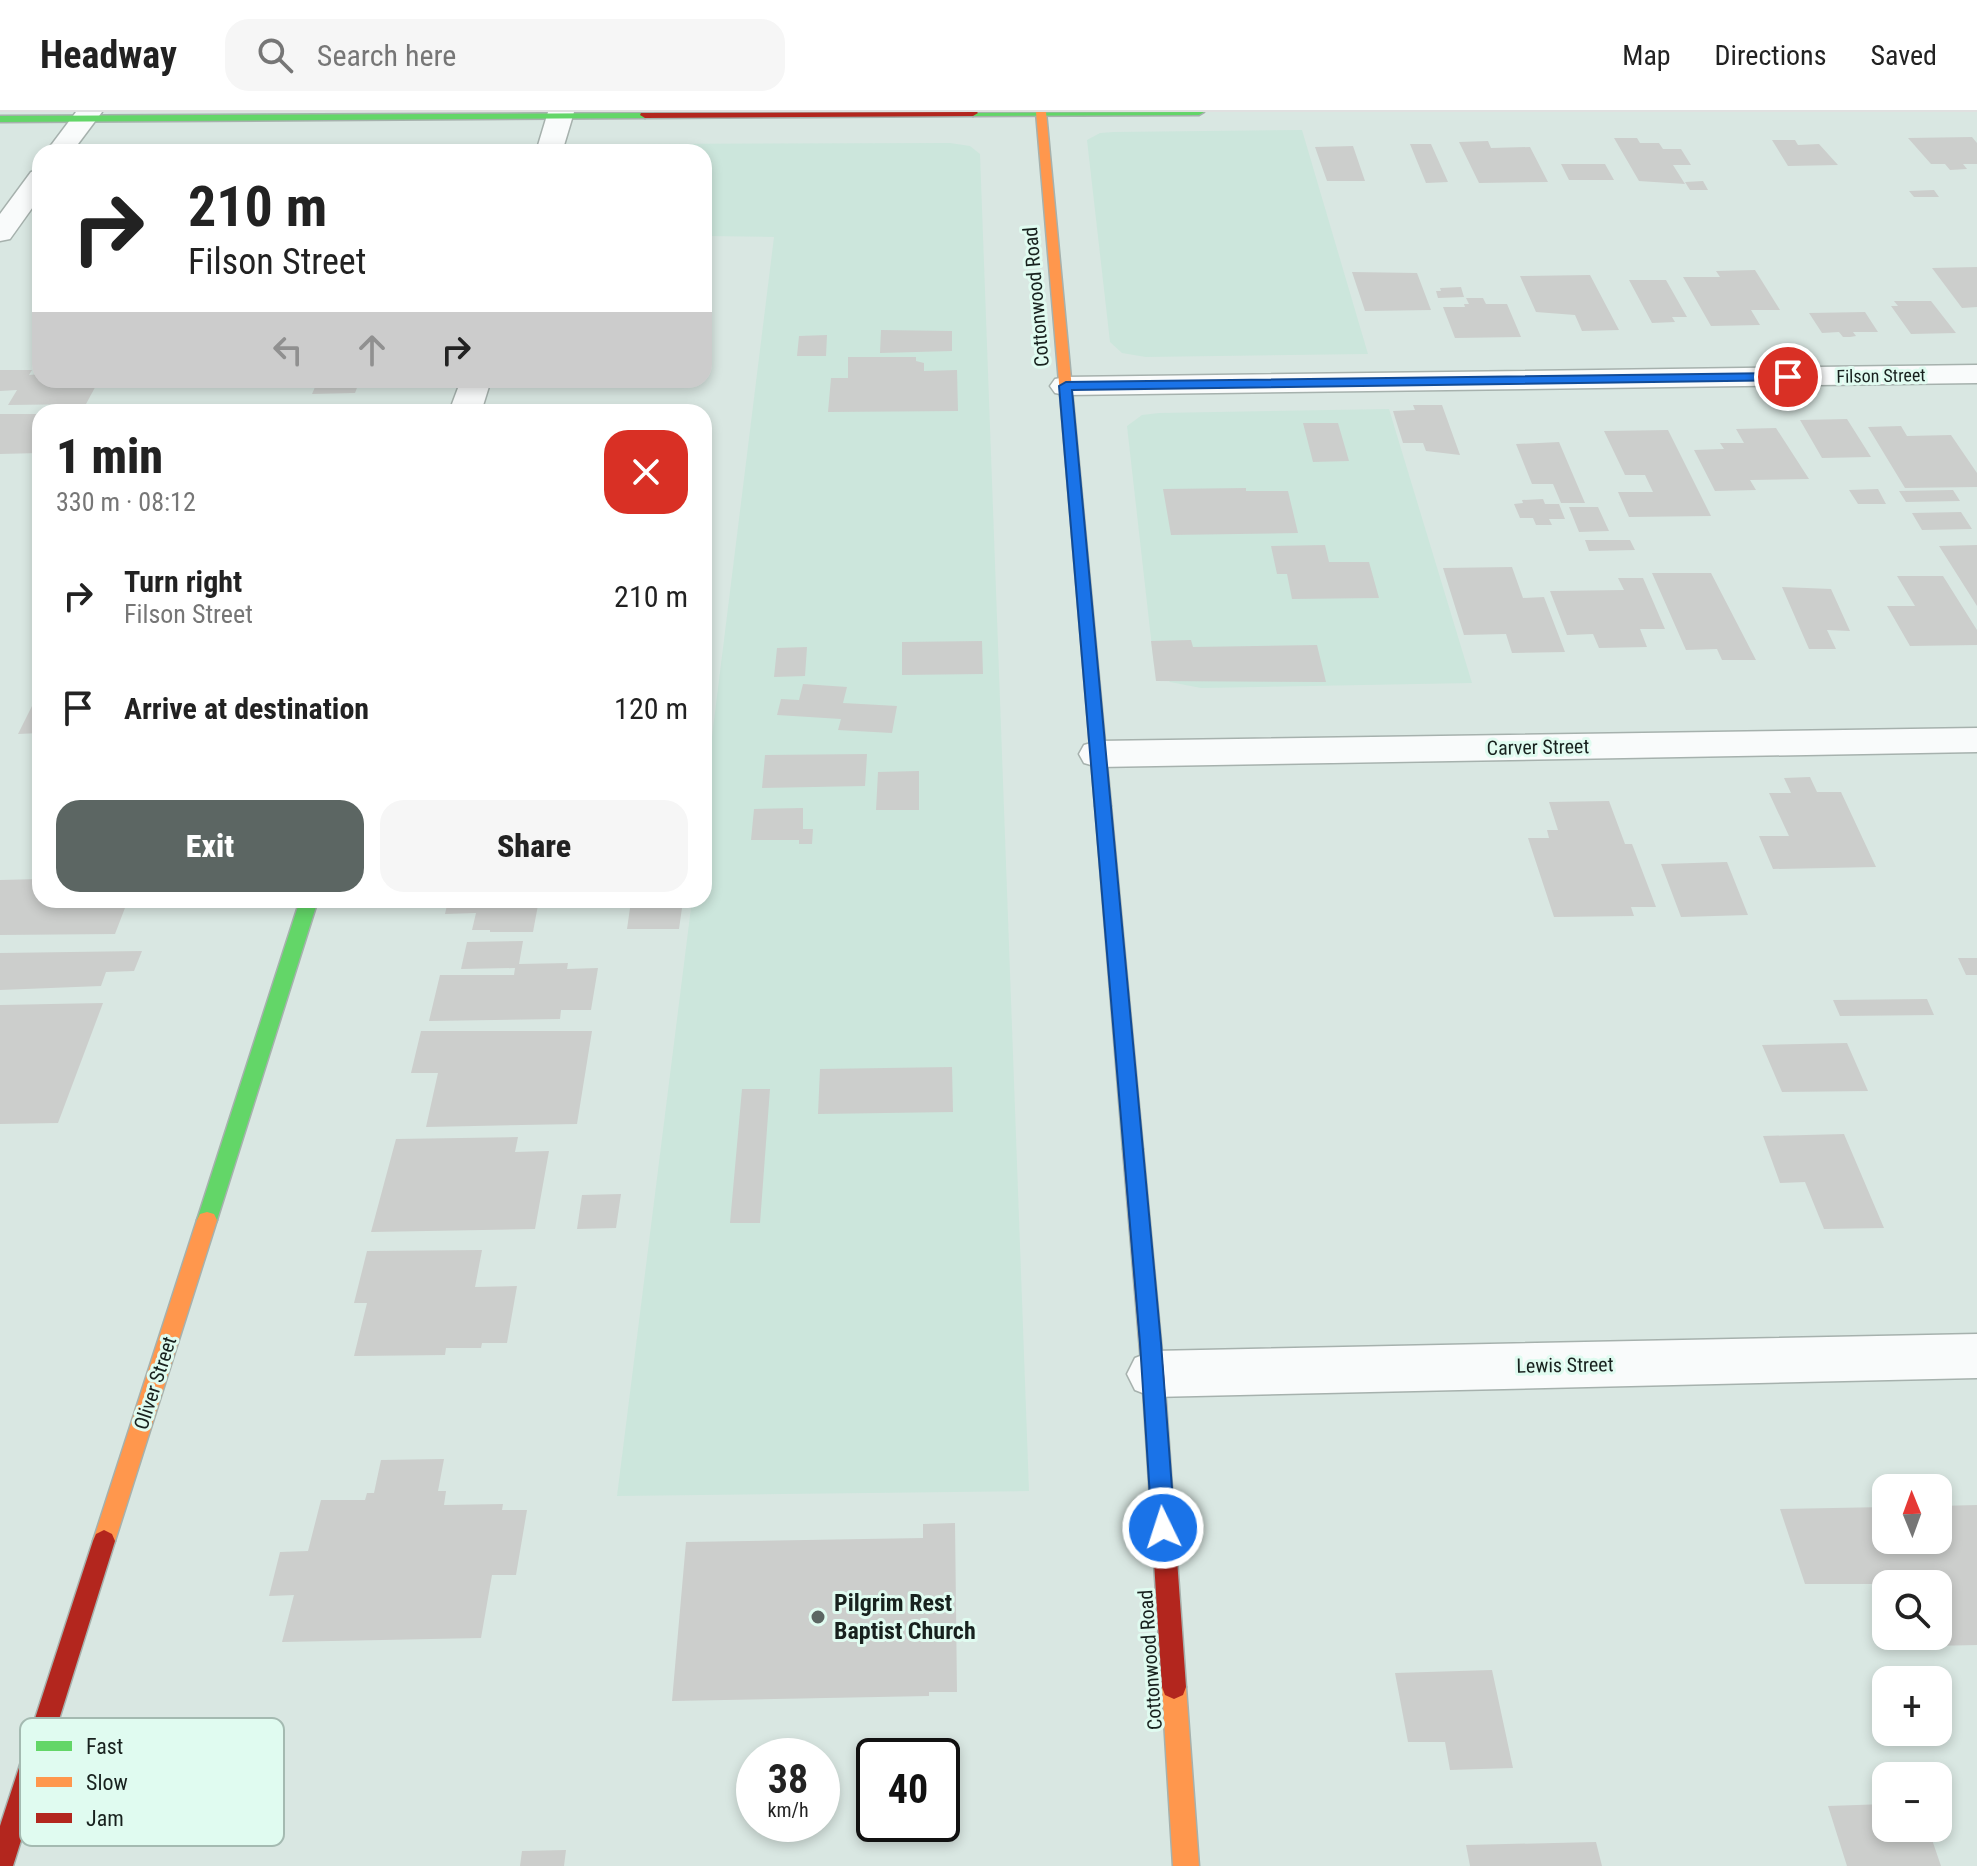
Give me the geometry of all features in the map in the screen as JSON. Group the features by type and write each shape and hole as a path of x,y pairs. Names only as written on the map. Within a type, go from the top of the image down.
{"street":[{"path":"0,119 86,115 1199,112"},
{"name":"Cottonwood Road","path":"1041,113 1153,1374 1186,1866"},
{"path":"65,144 86,115"},
{"path":"552,144 561,115"},
{"path":"0,233 32,189"},
{"name":"Filson Street","path":"1066,386 1977,374"},
{"name":"Carver Street","path":"1098,754 1977,740"},
{"name":"Oliver Street","path":"47,1718 306,908"},
{"name":"Lewis Street","path":"1153,1374 1977,1356"},
{"name":"Oliver Street","path":"0,1866 20,1803"}],"shaded area":[{"path":"1302,130 1368,354 1146,357 1122,353 1110,342 1087,140 1100,133 1114,132"},
{"path":"950,143 970,146 980,154 1029,1491 617,1496 691,908 712,908 712,737 774,237 712,236 712,144 629,144"},
{"path":"1389,409 1472,683 1201,688 1170,682 1154,665 1127,426 1142,415 1159,413"}],"building":[{"path":"1972,137 1977,143 1977,164 1963,164 1967,169 1950,170 1945,164 1931,164 1908,138"},
{"path":"1614,138 1637,138 1640,143 1659,143 1663,149 1681,149 1691,165 1673,165 1685,184 1639,181"},
{"path":"1772,140 1795,140 1798,145 1819,144 1838,165 1788,166"},
{"path":"1488,141 1491,148 1530,147 1548,182 1479,183 1459,142"},
{"path":"1410,144 1431,144 1448,182 1426,183"},
{"path":"1353,146 1365,181 1327,181 1315,147"},
{"path":"1561,164 1605,164 1614,180 1569,180"},
{"path":"1703,181 1708,190 1690,190 1685,182"},
{"path":"1934,190 1939,197 1914,197 1909,191"},
{"path":"1977,267 1977,307 1962,308 1932,268"},
{"path":"1755,270 1780,310 1751,310 1760,325 1711,326 1683,277 1720,277 1716,271"},
{"path":"1352,272 1417,273 1431,310 1365,311"},
{"path":"1590,275 1619,330 1582,331 1575,315 1536,312 1520,276"},
{"path":"1629,280 1666,280 1687,317 1672,317 1675,322 1652,323"},
{"path":"1461,287 1464,297 1438,298 1436,291 1441,291 1440,288"},
{"path":"1466,298 1483,298 1486,304 1507,304 1521,337 1455,338 1443,307 1465,307 1464,304 1469,304"},
{"path":"1894,301 1931,301 1956,333 1911,334 1891,306 1898,306"},
{"path":"1865,312 1878,332 1853,332 1856,336 1850,337 1843,337 1839,332 1822,333 1809,313"},
{"path":"881,330 952,331 952,351 880,353"},
{"path":"827,335 826,356 797,356 799,336"},
{"path":"848,357 916,357 916,361 924,363 924,371 957,370 958,411 828,412 831,378 848,378"},
{"path":"0,370 32,370 29,375 32,375 32,388 95,388 86,404 8,405 17,390 0,391"},
{"path":"315,388 357,388 355,393 312,394"},
{"path":"1413,405 1442,405 1460,455 1426,451 1423,443 1403,443 1393,411 1415,410"},
{"path":"0,414 32,414 32,453 0,454"},
{"path":"1847,419 1871,457 1822,458 1800,420"},
{"path":"1303,423 1338,423 1349,461 1313,462"},
{"path":"1901,426 1907,436 1951,435 1977,473 1977,487 1905,488 1868,427"},
{"path":"1776,428 1809,479 1750,480 1756,490 1715,491 1694,450 1724,449 1720,443 1744,443 1736,429"},
{"path":"1668,430 1711,516 1629,517 1618,492 1653,492 1645,475 1625,475 1604,431"},
{"path":"1559,442 1585,503 1561,503 1553,484 1532,484 1516,444"},
{"path":"1246,488 1246,491 1288,491 1298,533 1171,535 1163,489"},
{"path":"1878,489 1886,504 1858,504 1849,490"},
{"path":"1953,490 1960,501 1906,502 1899,491"},
{"path":"1543,499 1545,504 1559,504 1565,519 1549,519 1552,525 1536,525 1533,518 1520,518 1514,504 1523,503 1522,500"},
{"path":"1569,507 1598,507 1609,531 1579,532"},
{"path":"1961,512 1972,529 1922,530 1912,513"},
{"path":"1585,540 1630,540 1635,550 1589,551"},
{"path":"1325,545 1329,562 1369,562 1379,598 1292,599 1287,574 1277,574 1271,546"},
{"path":"1977,545 1977,606 1939,546"},
{"path":"1512,567 1523,598 1544,597 1565,652 1512,653 1506,634 1464,635 1443,568"},
{"path":"1652,573 1711,573 1756,660 1722,660 1717,649 1686,650"},
{"path":"1897,576 1943,576 1977,630 1977,645 1910,646 1887,606 1915,606"},
{"path":"1618,578 1643,578 1665,629 1640,629 1647,647 1599,648 1593,634 1567,635 1550,591 1624,590"},
{"path":"1782,587 1831,589 1850,631 1827,630 1836,649 1809,649"},
{"path":"1191,640 1193,647 1317,645 1326,682 1156,681 1151,641"},
{"path":"982,641 983,674 902,675 902,642"},
{"path":"807,647 805,676 774,677 777,648"},
{"path":"803,684 847,687 843,703 897,706 892,733 838,730 841,719 777,715 781,699 799,700"},
{"path":"32,706 32,733 18,734"},
{"path":"867,754 865,786 762,788 765,755"},
{"path":"919,771 919,810 876,810 878,772"},
{"path":"1810,777 1817,792 1841,792 1876,867 1773,869 1759,836 1789,836 1769,793 1791,793 1784,778"},
{"path":"1609,801 1625,844 1632,844 1656,907 1631,907 1634,916 1554,917 1528,838 1549,838 1547,830 1558,830 1549,802"},
{"path":"803,808 803,829 813,829 812,844 799,844 799,840 751,840 754,809"},
{"path":"1727,862 1748,915 1681,917 1661,864"},
{"path":"32,879 32,908 125,908 115,934 0,935 0,880"},
{"path":"446,908 537,908 533,932 472,930 476,913 445,914"},
{"path":"630,908 682,908 679,929 627,929"},
{"path":"523,941 519,964 568,963 567,969 598,968 591,1010 561,1010 560,1019 429,1021 440,975 514,975 515,968 461,969 467,942"},
{"path":"142,951 134,971 106,972 101,986 0,990 0,953"},
{"path":"1958,958 1977,958 1977,975 1966,975"},
{"path":"1927,999 1934,1015 1840,1016 1833,1000"},
{"path":"103,1003 58,1123 0,1124 0,1005"},
{"path":"421,1031 592,1031 577,1124 426,1127 438,1073 411,1073"},
{"path":"1847,1043 1868,1091 1782,1092 1762,1045"},
{"path":"952,1067 953,1112 818,1114 820,1069"},
{"path":"742,1089 770,1089 760,1223 730,1223"},
{"path":"1844,1134 1884,1228 1824,1229 1805,1182 1780,1183 1763,1136"},
{"path":"518,1137 515,1152 549,1151 535,1229 371,1232 396,1139"},
{"path":"621,1194 616,1228 577,1229 582,1195"},
{"path":"482,1250 475,1287 517,1286 507,1343 482,1343 481,1348 446,1348 445,1355 354,1356 367,1303 354,1303 367,1251"},
{"path":"444,1459 438,1491 446,1491 444,1505 503,1504 502,1510 527,1510 516,1575 492,1575 481,1638 282,1642 294,1595 269,1596 280,1552 308,1551 321,1500 365,1500 367,1493 374,1493 381,1460"},
{"path":"1977,1505 1977,1645 1952,1646 1952,1570 1872,1570 1872,1584 1805,1584 1780,1509 1872,1507 1872,1554 1952,1554 1952,1506"},
{"name":"Pilgrim Rest Baptist Church","path":"955,1523 957,1692 929,1692 929,1696 672,1701 686,1542 923,1538 923,1524"},
{"path":"1492,1670 1513,1768 1450,1770 1445,1742 1408,1742 1395,1673"},
{"path":"1872,1804 1872,1842 1933,1842 1941,1866 1847,1866 1828,1806"},
{"path":"1596,1842 1602,1866 1470,1866 1466,1845"},
{"path":"566,1850 564,1866 520,1866 522,1851"}],"traffic: fast":[{"path":"973,113 1199,112"},
{"path":"0,119 645,115"},
{"path":"1103,806 1133,1149"},
{"path":"207,1220 306,908"}],"traffic: slow":[{"path":"1041,112 1103,806"},
{"path":"104,1541 207,1220"},
{"path":"1174,1687 1186,1866"}],"traffic: jam":[{"path":"645,115 973,113"},
{"path":"1133,1149 1153,1374 1174,1687"},
{"path":"47,1718 104,1541"},
{"path":"0,1866 20,1804"}],"place":[{"name":"Pilgrim Rest Baptist Church","path":"818,1617"}],"route":[{"path":"1163,1528 1151,1343 1066,386 1788,377"}]}
